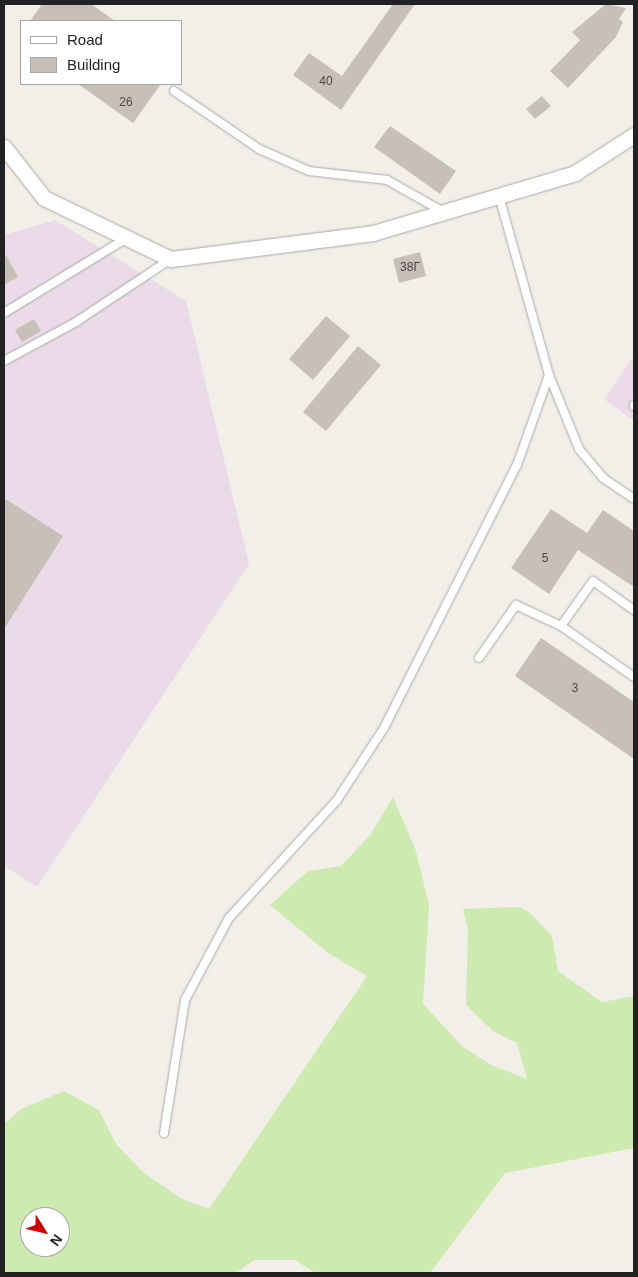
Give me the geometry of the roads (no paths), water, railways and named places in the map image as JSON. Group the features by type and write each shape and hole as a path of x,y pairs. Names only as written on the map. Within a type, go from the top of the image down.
{"street":[{"path":"4,147 44,198 172,259 374,233 575,173 634,135"}],"lane":[{"path":"174,91 259,150 309,171 387,180 444,212"},
{"path":"499,196 549,375 580,449 603,478 634,499"},
{"path":"4,313 127,238"},
{"path":"4,361 76,322 172,259"},
{"path":"164,1133 185,1000 228,918 337,800 384,728 517,465 549,375"},
{"path":"561,626 592,581 634,610"},
{"path":"479,658 516,605 561,626 634,677"}]}
